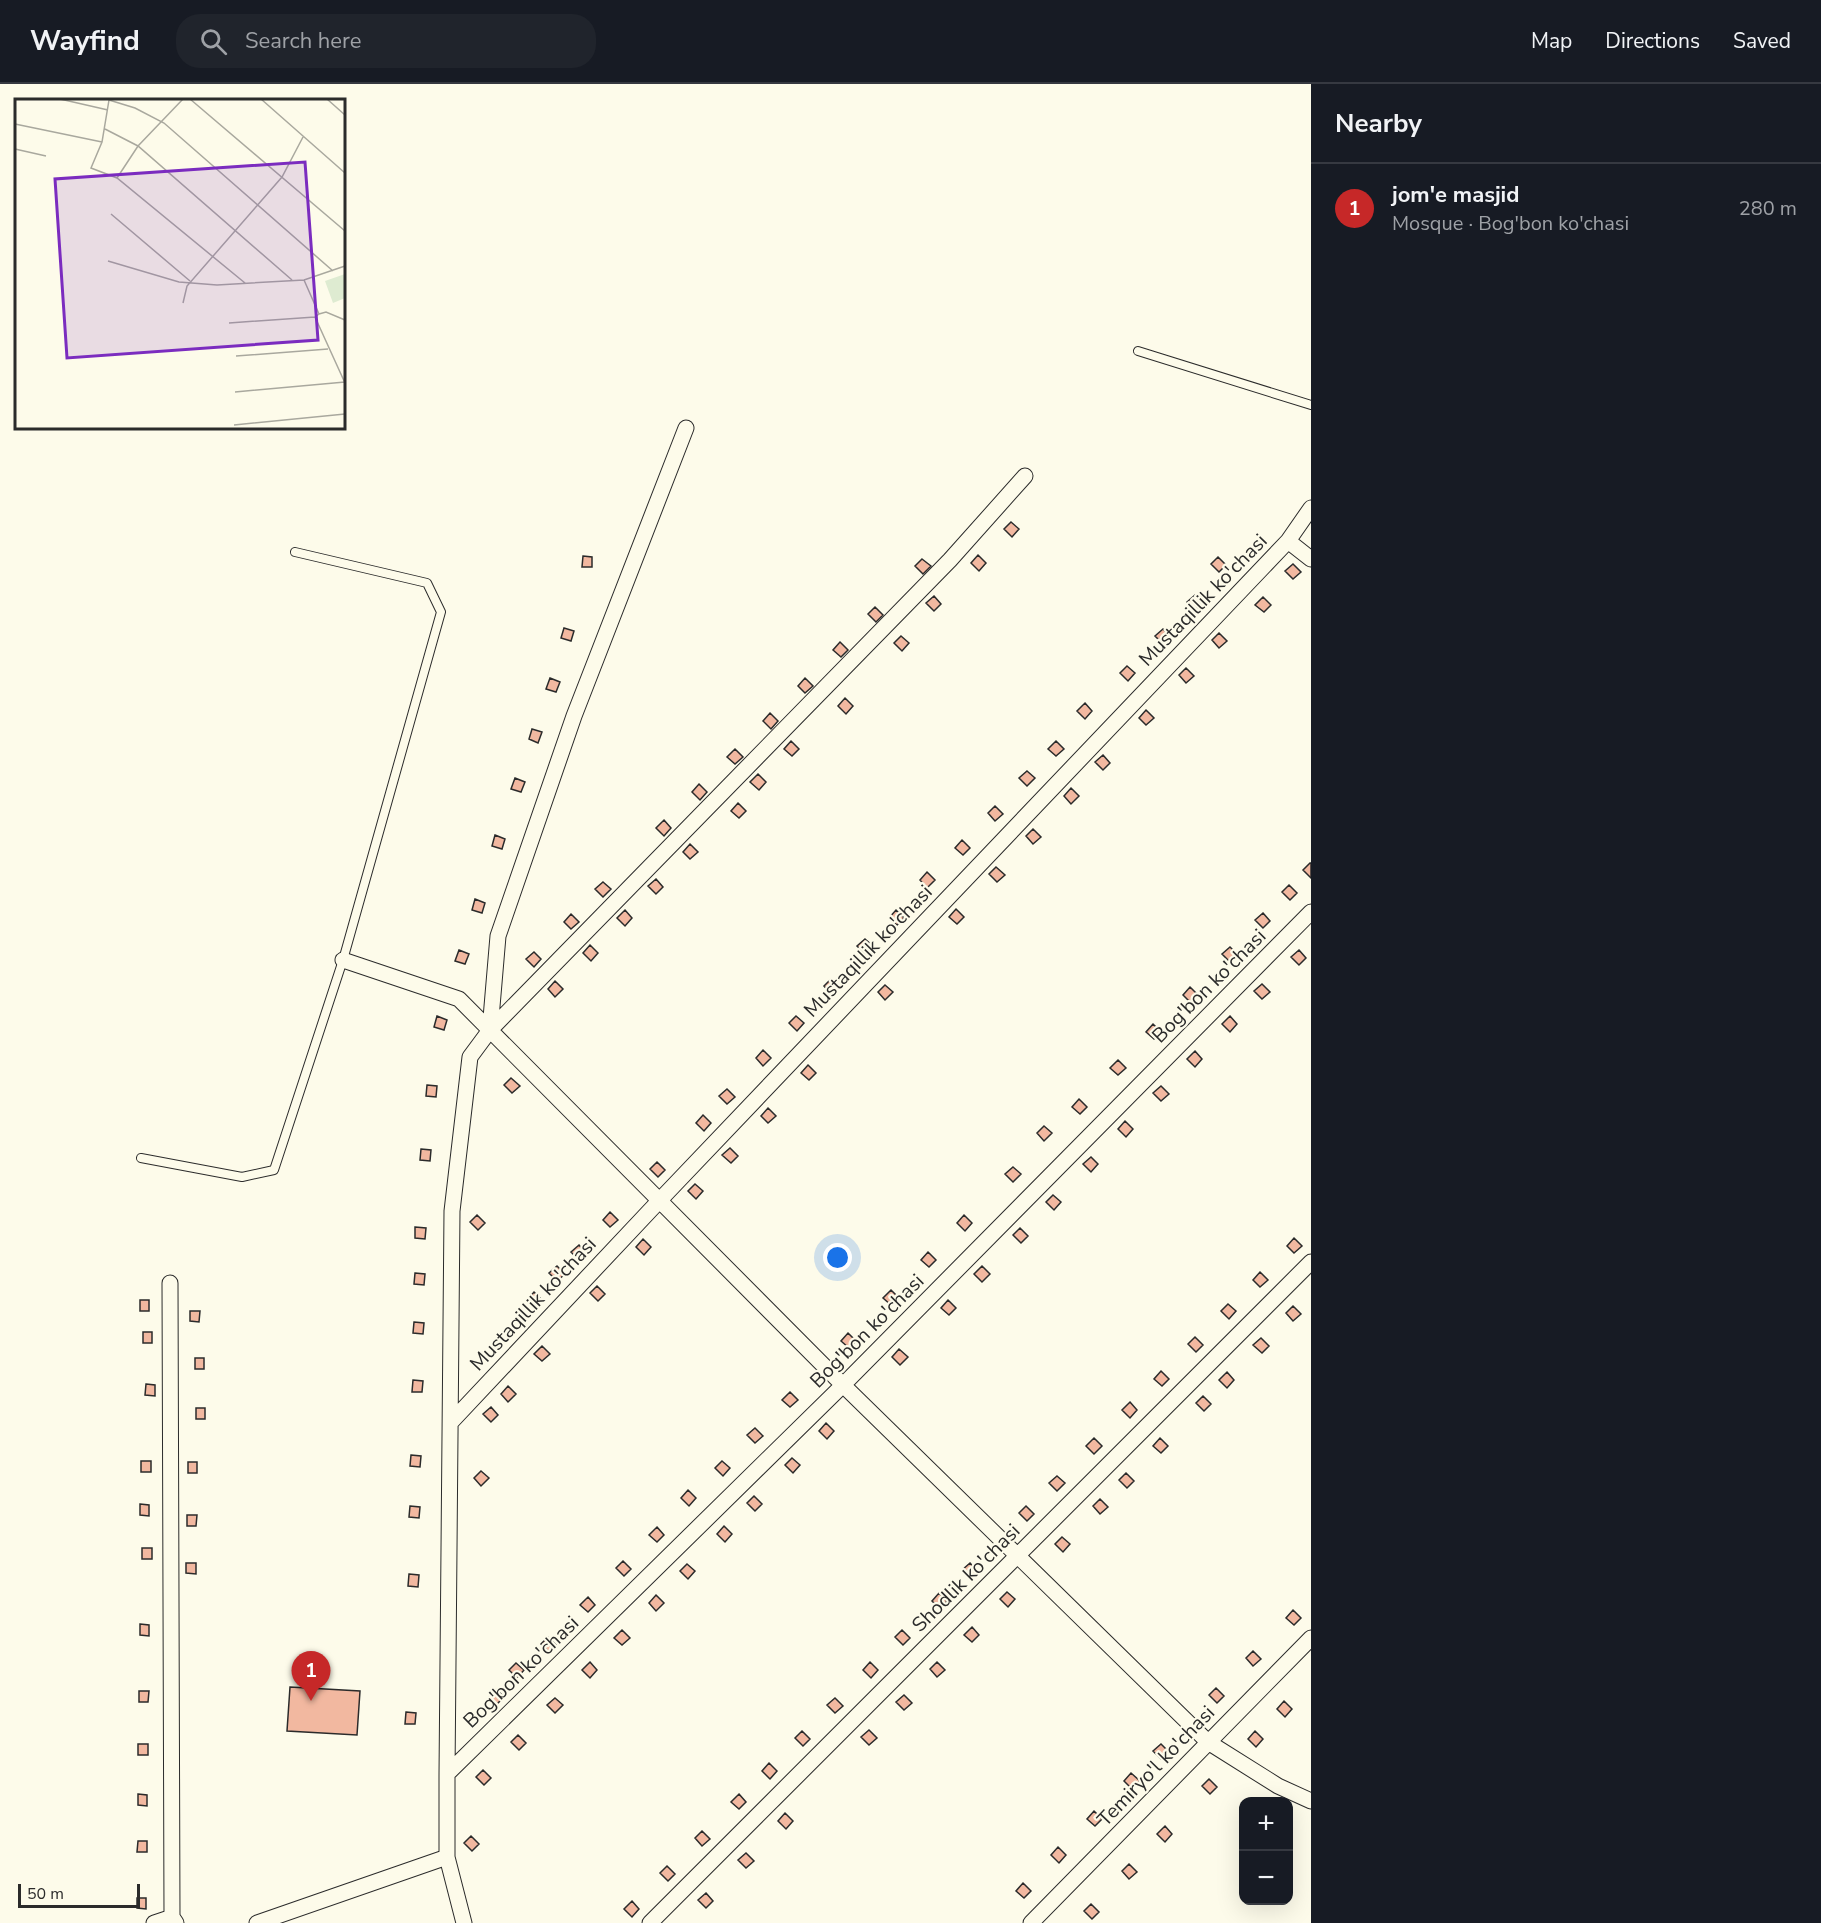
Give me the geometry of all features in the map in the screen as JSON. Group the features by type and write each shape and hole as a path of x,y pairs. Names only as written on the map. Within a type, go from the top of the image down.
{"street":[{"path":"490,1030 498,936 574,716 686,428"},
{"name":"Bog'bon ko'chasi","path":"464,1923 447,1857 447,1774 452,1421 452,1211 470,1057 490,1030 950,560 1025,476"},
{"name":"Mustaqillik ko'chasi","path":"452,1421 1288,542 1311,508"},
{"path":"1288,542 1311,559"},
{"name":"Bog'bon ko'chasi","path":"447,1774 843,1385 1311,912"},
{"path":"343,960 459,999 843,1385 1209,1742 1278,1786 1311,1801"},
{"name":"Shodlik ko'chasi","path":"650,1923 1311,1262"},
{"path":"154,1923 174,1920 170,1283"},
{"name":"Temiryo'l ko'chasi","path":"1031,1923 1311,1638"},
{"path":"257,1923 447,1857"}],"lane":[{"path":"1138,351 1311,405"},
{"path":"141,1158 242,1177 274,1170 343,960 441,612 427,583 295,552"}],"building":[{"path":"1011,522 1019,529 1012,537 1004,529"},
{"path":"978,555 986,563 979,571 971,563"},
{"path":"583,556 592,557 592,567 582,567"},
{"path":"1218,557 1226,565 1219,572 1211,564"},
{"path":"922,559 931,566 923,574 915,566"},
{"path":"1293,564 1301,572 1293,579 1285,571"},
{"path":"1195,595 1202,603 1195,610 1187,602"},
{"path":"934,596 941,604 934,611 926,603"},
{"path":"1263,597 1271,605 1264,612 1255,605"},
{"path":"875,607 883,615 876,622 868,614"},
{"path":"564,628 574,631 571,641 561,638"},
{"path":"1163,629 1170,636 1163,644 1155,636"},
{"path":"1219,633 1227,641 1219,648 1212,640"},
{"path":"901,636 909,643 902,651 894,643"},
{"path":"840,642 848,650 841,657 833,650"},
{"path":"1127,666 1135,673 1128,681 1120,673"},
{"path":"1186,668 1194,676 1186,683 1179,675"},
{"path":"550,678 560,682 556,692 546,689"},
{"path":"805,678 813,686 805,693 798,686"},
{"path":"845,698 853,706 846,714 838,706"},
{"path":"1085,703 1092,711 1085,719 1077,711"},
{"path":"1146,710 1154,718 1146,725 1139,718"},
{"path":"770,713 778,721 771,729 763,721"},
{"path":"532,729 542,732 538,743 529,739"},
{"path":"791,741 799,749 792,756 784,749"},
{"path":"1056,741 1064,749 1056,756 1048,749"},
{"path":"735,749 743,757 735,764 727,757"},
{"path":"1103,755 1110,763 1103,770 1095,762"},
{"path":"1027,771 1035,778 1027,786 1019,778"},
{"path":"758,774 766,782 759,790 750,782"},
{"path":"515,778 525,782 521,792 511,789"},
{"path":"699,784 707,792 700,800 692,792"},
{"path":"1071,788 1079,796 1071,804 1064,796"},
{"path":"738,803 746,811 739,818 731,811"},
{"path":"995,806 1003,814 995,821 988,813"},
{"path":"664,820 671,828 664,836 656,828"},
{"path":"1033,829 1041,837 1033,844 1026,836"},
{"path":"495,835 505,839 502,849 492,846"},
{"path":"962,840 970,848 963,855 955,848"},
{"path":"690,844 698,852 690,859 683,852"},
{"path":"1311,863 1311,878 1303,870"},
{"path":"996,867 1005,875 997,882 989,874"},
{"path":"927,872 935,880 927,888 920,880"},
{"path":"656,879 663,887 656,894 648,886"},
{"path":"603,882 611,889 603,897 595,889"},
{"path":"1289,885 1297,893 1290,900 1282,892"},
{"path":"475,899 485,903 482,913 472,910"},
{"path":"956,909 964,917 957,924 949,917"},
{"path":"625,910 632,918 625,926 617,918"},
{"path":"896,910 904,918 897,925 889,918"},
{"path":"1263,913 1270,921 1263,928 1255,920"},
{"path":"571,914 579,922 571,929 564,922"},
{"path":"865,939 873,946 865,954 857,946"},
{"path":"590,945 598,953 591,961 583,953"},
{"path":"1230,947 1238,955 1230,962 1222,954"},
{"path":"459,950 469,954 465,964 455,961"},
{"path":"1299,950 1306,958 1299,965 1291,957"},
{"path":"534,952 541,959 534,967 526,959"},
{"path":"831,979 839,986 831,994 824,986"},
{"path":"555,981 563,989 555,997 548,989"},
{"path":"1262,984 1270,992 1262,999 1254,991"},
{"path":"885,985 893,992 885,1000 878,992"},
{"path":"1190,987 1198,995 1190,1002 1183,995"},
{"path":"437,1016 447,1020 444,1030 434,1027"},
{"path":"796,1016 804,1023 797,1031 789,1023"},
{"path":"1230,1016 1237,1024 1230,1032 1222,1024"},
{"path":"1153,1024 1161,1032 1154,1039 1146,1032"},
{"path":"763,1050 771,1058 763,1066 756,1058"},
{"path":"1195,1051 1202,1059 1195,1067 1187,1059"},
{"path":"1118,1060 1126,1068 1118,1075 1110,1068"},
{"path":"808,1065 816,1073 809,1080 801,1073"},
{"path":"511,1078 520,1086 512,1093 504,1085"},
{"path":"427,1085 437,1086 436,1097 426,1096"},
{"path":"1161,1086 1169,1094 1161,1101 1153,1093"},
{"path":"727,1089 735,1097 727,1104 719,1096"},
{"path":"1079,1099 1087,1107 1080,1114 1072,1107"},
{"path":"768,1108 776,1116 768,1123 761,1116"},
{"path":"703,1115 711,1123 704,1131 696,1123"},
{"path":"1125,1121 1133,1129 1126,1137 1118,1129"},
{"path":"1044,1126 1052,1133 1044,1141 1037,1133"},
{"path":"730,1148 738,1156 731,1163 722,1155"},
{"path":"421,1149 431,1150 430,1161 420,1160"},
{"path":"1091,1157 1098,1164 1091,1172 1083,1164"},
{"path":"657,1162 665,1170 658,1177 650,1169"},
{"path":"1013,1167 1021,1174 1013,1182 1005,1174"},
{"path":"695,1184 703,1191 696,1199 688,1191"},
{"path":"1053,1195 1061,1202 1054,1210 1046,1202"},
{"path":"610,1212 618,1220 610,1227 603,1220"},
{"path":"477,1215 485,1223 478,1230 470,1222"},
{"path":"964,1215 972,1223 965,1231 957,1223"},
{"path":"415,1227 426,1228 425,1239 415,1238"},
{"path":"1020,1228 1028,1236 1021,1243 1013,1235"},
{"path":"1294,1238 1302,1246 1294,1253 1287,1246"},
{"path":"643,1239 651,1247 644,1255 636,1247"},
{"path":"579,1245 586,1253 579,1260 571,1252"},
{"path":"928,1252 936,1260 929,1267 921,1260"},
{"path":"557,1266 565,1274 557,1281 549,1273"},
{"path":"982,1266 990,1274 982,1282 974,1274"},
{"path":"1260,1272 1268,1280 1260,1287 1253,1280"},
{"path":"415,1273 425,1274 424,1285 414,1284"},
{"path":"597,1286 605,1294 598,1301 590,1293"},
{"path":"891,1290 899,1298 891,1305 883,1298"},
{"path":"534,1292 542,1300 534,1308 527,1300"},
{"path":"140,1300 149,1300 149,1311 140,1311"},
{"path":"948,1300 956,1308 949,1315 941,1308"},
{"path":"1228,1304 1236,1311 1229,1319 1221,1311"},
{"path":"1293,1306 1301,1314 1293,1321 1286,1313"},
{"path":"190,1311 200,1311 199,1322 190,1321"},
{"path":"414,1322 424,1323 423,1334 413,1333"},
{"path":"143,1332 152,1332 152,1343 143,1343"},
{"path":"848,1333 856,1341 849,1348 841,1341"},
{"path":"1195,1337 1203,1345 1196,1352 1188,1344"},
{"path":"1261,1338 1269,1346 1262,1353 1253,1345"},
{"path":"542,1346 550,1354 542,1361 534,1354"},
{"path":"899,1349 908,1357 900,1365 892,1357"},
{"path":"195,1358 204,1358 204,1369 195,1369"},
{"path":"1161,1371 1169,1379 1162,1386 1154,1379"},
{"path":"1227,1372 1234,1380 1227,1388 1219,1380"},
{"path":"413,1380 423,1381 422,1392 412,1392"},
{"path":"146,1384 155,1385 155,1396 145,1395"},
{"path":"508,1386 516,1394 508,1402 501,1394"},
{"path":"790,1392 798,1400 790,1407 782,1400"},
{"path":"1203,1396 1211,1404 1204,1411 1196,1403"},
{"path":"1130,1402 1137,1410 1130,1418 1122,1410"},
{"path":"491,1407 498,1415 491,1422 483,1414"},
{"path":"196,1408 205,1408 205,1419 196,1419"},
{"path":"826,1423 834,1431 827,1439 819,1431"},
{"path":"755,1428 763,1436 755,1443 747,1435"},
{"path":"1094,1438 1102,1446 1094,1454 1086,1446"},
{"path":"1160,1438 1168,1446 1161,1453 1153,1446"},
{"path":"411,1455 421,1456 420,1467 410,1466"},
{"path":"792,1458 800,1465 793,1473 785,1465"},
{"path":"141,1461 151,1461 151,1472 141,1472"},
{"path":"722,1461 730,1468 723,1476 715,1468"},
{"path":"188,1462 197,1462 197,1473 188,1473"},
{"path":"481,1471 489,1478 481,1486 474,1478"},
{"path":"1126,1473 1134,1481 1127,1488 1119,1480"},
{"path":"1057,1476 1065,1483 1057,1491 1049,1483"},
{"path":"688,1490 696,1498 689,1506 681,1498"},
{"path":"754,1496 762,1504 755,1511 747,1503"},
{"path":"1100,1499 1108,1507 1100,1514 1093,1506"},
{"path":"140,1504 149,1505 149,1516 140,1515"},
{"path":"410,1506 420,1507 419,1518 409,1517"},
{"path":"1026,1506 1034,1514 1027,1521 1019,1513"},
{"path":"187,1515 197,1515 196,1526 187,1526"},
{"path":"724,1526 732,1534 725,1542 717,1534"},
{"path":"657,1527 664,1535 657,1542 649,1535"},
{"path":"1062,1537 1070,1544 1063,1552 1055,1544"},
{"path":"142,1548 152,1548 152,1559 142,1559"},
{"path":"623,1561 631,1569 624,1576 616,1568"},
{"path":"186,1563 196,1563 196,1574 186,1573"},
{"path":"970,1563 977,1571 970,1578 962,1570"},
{"path":"687,1564 695,1571 688,1579 680,1571"},
{"path":"409,1574 419,1575 418,1587 408,1586"},
{"path":"1007,1592 1015,1599 1008,1607 1000,1599"},
{"path":"939,1593 947,1601 940,1609 932,1601"},
{"path":"656,1595 664,1603 656,1611 649,1603"},
{"path":"588,1597 595,1605 588,1612 580,1605"},
{"path":"1293,1610 1301,1618 1294,1625 1286,1618"},
{"path":"140,1624 149,1625 149,1636 140,1635"},
{"path":"972,1627 979,1635 972,1642 964,1635"},
{"path":"622,1630 630,1638 622,1645 614,1638"},
{"path":"902,1630 910,1638 903,1645 895,1637"},
{"path":"548,1637 556,1645 549,1652 541,1644"},
{"path":"1253,1651 1261,1659 1253,1666 1246,1658"},
{"path":"590,1662 597,1670 590,1678 582,1670"},
{"path":"870,1662 878,1670 871,1678 863,1670"},
{"path":"937,1662 945,1670 937,1677 930,1669"},
{"path":"516,1663 524,1670 517,1678 509,1670"},
{"path":"290,1687 360,1691 357,1735 287,1731"},
{"path":"1216,1688 1224,1696 1217,1703 1209,1695"},
{"path":"496,1689 504,1697 497,1704 489,1697"},
{"path":"139,1691 149,1691 148,1702 139,1702"},
{"path":"904,1695 912,1703 904,1710 896,1702"},
{"path":"555,1698 563,1705 555,1713 547,1705"},
{"path":"835,1698 843,1706 835,1713 827,1705"},
{"path":"1284,1701 1292,1709 1285,1717 1277,1709"},
{"path":"406,1712 416,1713 415,1724 405,1724"},
{"path":"869,1730 877,1738 869,1745 861,1737"},
{"path":"802,1731 810,1739 803,1746 795,1738"},
{"path":"1255,1731 1263,1739 1256,1747 1248,1739"},
{"path":"518,1735 526,1743 519,1750 511,1742"},
{"path":"138,1744 148,1744 148,1755 138,1755"},
{"path":"1161,1744 1169,1752 1161,1759 1153,1751"},
{"path":"769,1763 777,1771 770,1779 762,1771"},
{"path":"483,1770 491,1778 484,1785 476,1777"},
{"path":"1131,1773 1140,1781 1132,1789 1124,1781"},
{"path":"1209,1779 1217,1787 1210,1794 1202,1786"},
{"path":"138,1794 147,1795 147,1806 138,1805"},
{"path":"739,1794 746,1802 739,1809 731,1802"},
{"path":"1094,1811 1102,1819 1095,1826 1087,1819"},
{"path":"785,1813 793,1821 786,1829 778,1821"},
{"path":"1165,1826 1172,1834 1165,1842 1157,1834"},
{"path":"702,1831 710,1839 702,1846 695,1838"},
{"path":"471,1836 479,1844 472,1851 464,1843"},
{"path":"138,1841 147,1841 147,1852 137,1852"},
{"path":"1058,1847 1066,1855 1059,1863 1051,1855"},
{"path":"746,1853 754,1861 746,1868 738,1860"},
{"path":"1129,1864 1137,1872 1129,1879 1122,1871"},
{"path":"667,1866 675,1874 668,1881 660,1873"},
{"path":"1023,1883 1031,1891 1024,1898 1016,1891"},
{"path":"706,1893 713,1901 706,1908 698,1900"},
{"path":"137,1898 146,1898 146,1909 137,1908"},
{"path":"632,1901 639,1909 632,1917 624,1909"},
{"path":"1091,1904 1099,1912 1092,1919 1084,1911"}],"place":[{"name":"jom'e masjid","path":"311,1701"}]}
